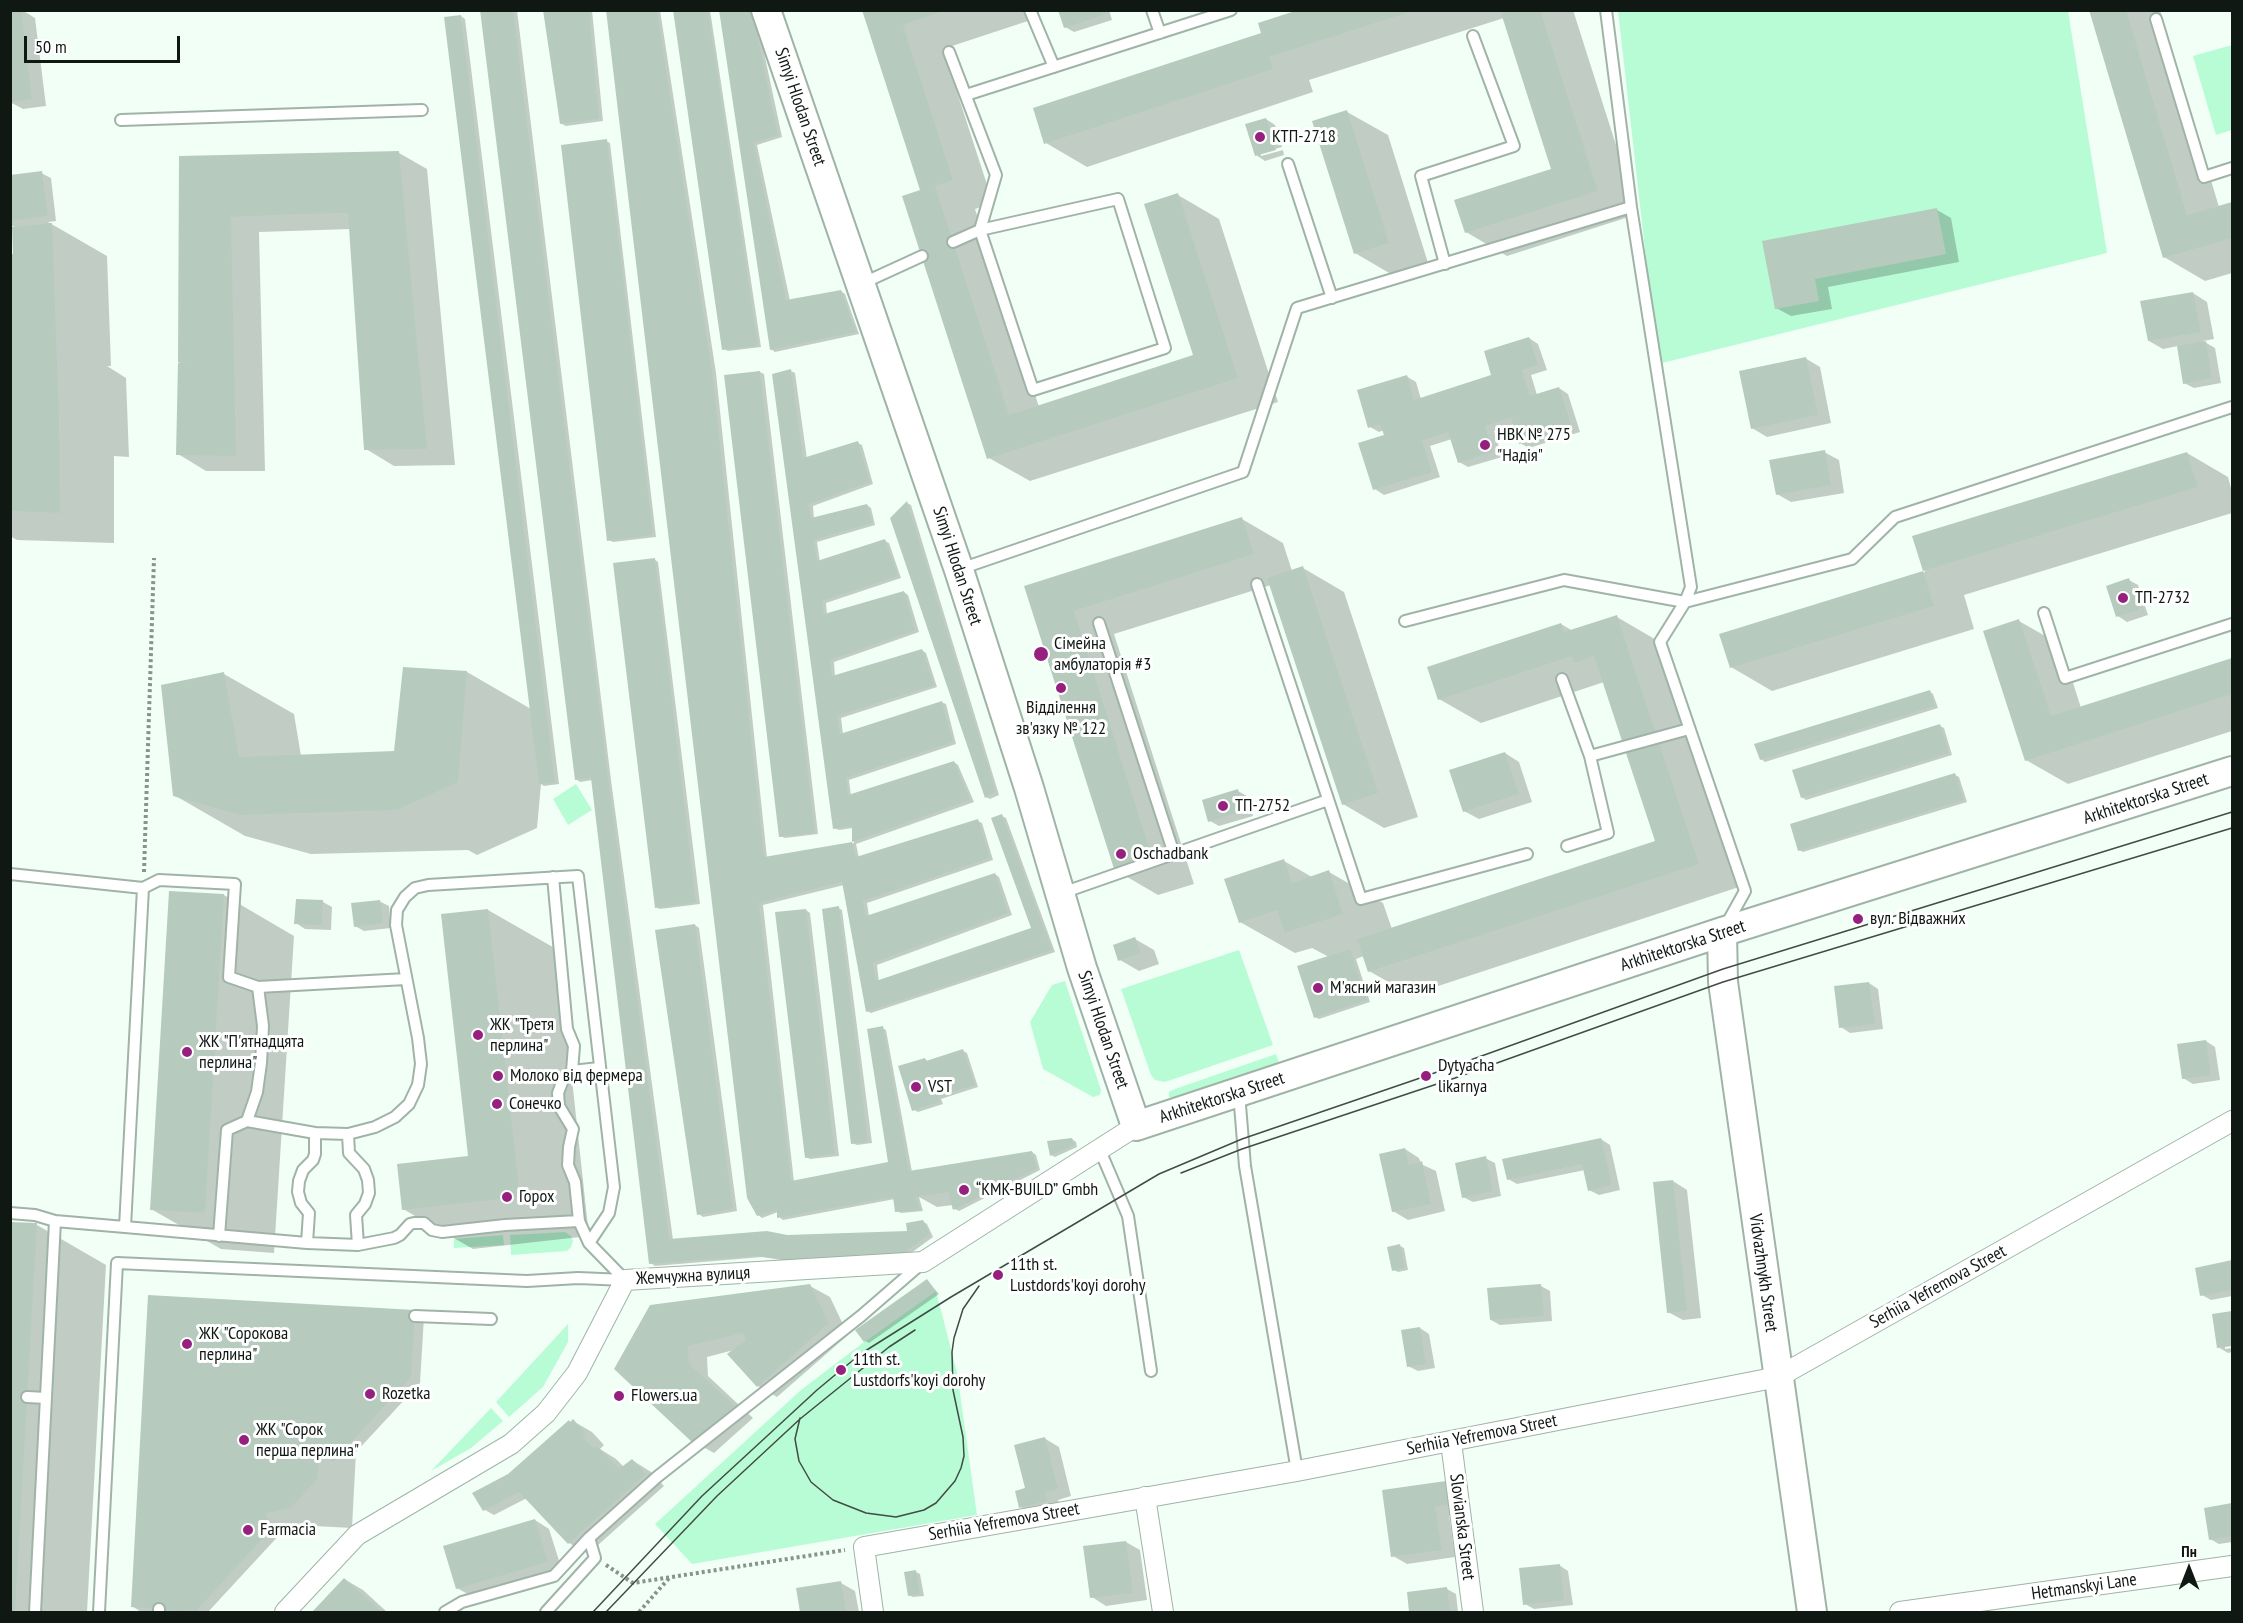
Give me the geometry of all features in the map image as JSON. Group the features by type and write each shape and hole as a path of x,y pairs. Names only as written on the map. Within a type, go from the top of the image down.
{"street":[{"name":"Simyi Hlodan Street","path":"766,10 959,570 1029,788 1082,968 1136,1126"},
{"name":"Arkhitektorska Street","path":"1136,1126 1722,932 2232,771"},
{"name":"Vidvazhnykh Street","path":"1722,932 1723,982 1812,1612"},
{"name":"Serhiia Yefremova Street","path":"864,1547 1297,1471 1778,1377 2232,1121"},
{"name":"Жемчужна вулиця","path":"285,1612 357,1535 511,1444 546,1413 578,1373 625,1280 923,1262 1136,1126"},
{"name":"Slovianska Street","path":"1451,1442 1473,1612"},
{"path":"1145,1497 1163,1612"},
{"path":"864,1547 873,1612"},
{"name":"Hetmanskyi Lane","path":"1900,1612 2232,1566"}],"lane":[{"path":"1030,10 1054,67"},
{"path":"1152,10 1160,33"},
{"path":"966,95 1231,10"},
{"path":"1606,10 1631,207 1691,587 1685,602 1660,642 1745,891 1722,932"},
{"path":"2156,19 2204,177 2232,168"},
{"path":"1444,264 1421,176 1514,146 1473,36"},
{"path":"949,52 996,175 980,230 1032,390 1165,348 1118,200 980,230 953,242"},
{"path":"121,120 422,110"},
{"path":"1288,164 1332,298"},
{"path":"959,570 1243,472 1297,308 1631,207"},
{"path":"861,284 922,256"},
{"path":"1405,621 1564,580 1685,602 1852,559 1895,517 2232,407"},
{"path":"1257,584 1361,898 1527,854"},
{"path":"2044,613 2065,678 2232,624"},
{"path":"1100,623 1174,854"},
{"path":"1562,680 1590,756 1608,833 1567,846"},
{"path":"1590,756 1689,729"},
{"path":"1060,894 1328,800"},
{"path":"10,874 143,888 159,880 235,884 229,977 258,987 406,979"},
{"path":"219,1236 227,1130 247,1121 315,1134 348,1134 375,1127 395,1117 409,1104 418,1085 421,1064 396,926 397,910 405,897 415,888 428,885 578,876 614,1187 609,1213 589,1243"},
{"path":"553,878 567,1029 574,1046 572,1071"},
{"path":"125,1227 143,888"},
{"path":"247,1121 256,1092 261,1063 263,1026 258,987"},
{"path":"599,1068 572,1071 563,1080 558,1093 559,1106 573,1129 568,1165 575,1182 579,1221 589,1243 625,1280"},
{"path":"1239,1092 1245,1166 1297,1471"},
{"path":"306,1243 309,1213 301,1203 298,1192 303,1170 313,1160 315,1154 315,1134"},
{"path":"348,1134 349,1153 364,1169 368,1180 369,1193 365,1204 356,1215 358,1245"},
{"path":"1099,1148 1128,1216 1151,1371"},
{"path":"10,1213 35,1215 55,1221 306,1243 358,1245 394,1238 414,1223 424,1223 432,1230 442,1232 505,1225 579,1221"},
{"path":"35,1612 55,1221"},
{"path":"445,1612 462,1602 554,1576 589,1538 657,1477 852,1323 923,1262"},
{"path":"99,1612 117,1263 526,1281 578,1278 625,1280"},
{"path":"415,1316 491,1319"},
{"path":"27,1397 46,1398"},
{"path":"546,1612 595,1558 589,1538"}],"path":[{"path":"143,888 154,558"},
{"path":"595,1558 633,1583 864,1547"},
{"path":"639,1612 670,1577"}],"green space":[{"path":"1618,11 2068,11 2107,253 1658,364"},
{"path":"2232,45 2232,130 2216,135 2193,56"},
{"path":"576,784 592,810 568,825 553,799"},
{"path":"1239,950 1273,1045 1165,1082 1155,1080 1151,1075 1121,989"},
{"path":"1065,981 1101,1090 1100,1095 1093,1097 1043,1069 1030,1022 1052,985"},
{"path":"1276,1054 1279,1063 1176,1099 1169,1097 1169,1092 1172,1090"},
{"path":"565,1232 571,1236 573,1241 567,1251 511,1255 510,1235"},
{"path":"503,1235 504,1245 454,1248 454,1239"},
{"path":"936,1291 957,1372 977,1515 692,1564 655,1524 801,1390"},
{"path":"568,1324 568,1342 543,1387 509,1417 496,1402"},
{"path":"491,1408 503,1421 471,1448 431,1471"}],"building":[{"path":"10,10 21,10 32,99 10,102"},
{"path":"480,10 513,10 608,777 669,1239 767,1231 787,1235 907,1231 906,1223 923,1220 930,1234 902,1254 788,1260 757,1256 649,1264 591,778 575,780"},
{"path":"543,10 589,10 599,119 560,124"},
{"path":"606,10 657,10 712,370 764,857 852,842 856,857 978,819 990,858 863,901 866,916 995,873 1008,913 873,963 876,981 1031,928 991,818 1002,814 1052,950 866,1012 842,882 759,903 791,1181 888,1162 867,1029 883,1026 909,1171 1032,1151 1037,1168 953,1210 948,1192 916,1197 920,1210 895,1212 893,1197 777,1218 777,1210 757,1216 747,1198"},
{"path":"673,10 708,10 758,346 722,350"},
{"path":"719,10 752,10 778,135 754,143 786,300 841,290 856,332 770,350"},
{"path":"862,10 947,10 903,25 953,180 935,186 1009,415 1193,355 1144,204 1178,193 1238,378 987,459 902,196 920,190"},
{"path":"1058,10 1102,10 1104,15 1064,28"},
{"path":"1298,10 1413,11 1269,57 1273,69 1044,144 1033,108 1261,33 1258,23"},
{"path":"1500,10 1540,10 1598,191 1465,233 1454,200 1551,169"},
{"path":"2089,10 2126,10 2187,215 2232,202 2232,238 2163,258"},
{"path":"461,15 555,783 539,784 444,17"},
{"path":"1347,110 1389,243 1354,254 1312,121"},
{"name":"КТП-2718","path":"1266,118 1276,150 1255,156 1245,124"},
{"path":"607,139 653,535 607,541 561,145"},
{"path":"399,151 427,449 364,450 348,213 297,214 231,217 236,456 176,455 178,363 191,362 178,362 179,156"},
{"path":"42,171 48,216 10,221 10,175"},
{"path":"1937,208 1946,254 1815,279 1819,301 1775,309 1762,241"},
{"path":"52,223 60,513 10,511 10,254 13,254 12,227"},
{"path":"2193,292 2201,332 2148,341 2140,301"},
{"path":"1529,337 1538,365 1522,370 1530,396 1559,387 1572,427 1519,444 1511,418 1485,426 1493,452 1458,463 1448,432 1422,441 1432,472 1373,490 1358,443 1384,435 1380,424 1368,428 1357,390 1407,375 1414,400 1491,375 1484,351"},
{"path":"2206,341 2212,378 2183,384 2177,346"},
{"path":"1806,357 1818,415 1751,429 1739,371"},
{"path":"791,369 803,458 858,441 870,482 809,504 811,518 867,504 872,523 814,540 817,561 885,539 898,576 822,601 824,614 904,591 915,630 830,660 832,676 922,649 934,685 837,716 840,734 942,701 953,742 846,778 848,795 954,761 970,800 852,842 852,826 833,829 772,374"},
{"path":"760,371 815,833 779,837 724,375"},
{"path":"1825,450 1831,485 1776,495 1769,460"},
{"path":"2187,452 2198,487 1923,571 1912,536"},
{"path":"907,501 996,792 985,798 890,518"},
{"path":"1242,517 1254,554 1074,611 1153,860 1115,872 1024,586"},
{"path":"655,558 696,903 655,908 613,563"},
{"path":"1303,566 1378,793 1342,805 1267,578"},
{"path":"1923,571 1934,606 1730,668 1719,634"},
{"name":"ТП-2732","path":"2129,578 2139,610 2116,617 2106,586"},
{"path":"1617,615 1699,864 1368,972 1357,939 1655,841 1594,656 1574,663 1572,656 1438,700 1427,667 1561,623 1564,632"},
{"path":"2019,619 2051,716 2232,658 2232,694 2025,761 1983,631"},
{"path":"403,667 467,671 458,782 397,810 240,815 173,796 161,685 224,672 239,757 394,751"},
{"path":"1930,690 1935,706 1760,760 1754,744"},
{"path":"1940,724 1949,753 1801,798 1792,770"},
{"path":"1505,752 1519,794 1463,812 1449,770"},
{"path":"1955,773 1964,800 1798,851 1790,824"},
{"name":"ТП-2752","path":"1238,789 1244,811 1208,822 1202,800"},
{"path":"1284,859 1292,883 1329,870 1343,914 1285,933 1277,910 1239,923 1224,879"},
{"name":"ЖК \"П'ятнадцята перлина\"","path":"169,891 224,894 205,1213 150,1210"},
{"path":"296,899 323,900 322,925 294,924"},
{"path":"380,900 383,923 354,927 351,903"},
{"path":"839,906 868,1142 851,1144 822,909"},
{"name":"ЖК \"Третя перлина\"","path":"488,909 520,1197 402,1210 397,1164 468,1156 441,914"},
{"path":"806,909 835,1154 805,1158 775,912"},
{"path":"695,924 733,1209 697,1215 655,930"},
{"path":"1135,937 1141,953 1118,961 1113,945"},
{"path":"1350,949 1367,1000 1314,1018 1297,966"},
{"path":"1869,982 1875,1024 1839,1028 1834,986"},
{"path":"2206,1040 2211,1075 2182,1079 2177,1044"},
{"path":"963,1049 975,1085 938,1097 939,1102 912,1111 898,1066 925,1058 926,1061"},
{"path":"1072,1138 1074,1145 1050,1156 1047,1141"},
{"path":"1601,1138 1612,1185 1588,1191 1582,1164 1507,1180 1502,1159"},
{"path":"1405,1148 1409,1165 1422,1161 1431,1204 1392,1212 1379,1154"},
{"path":"1486,1156 1493,1191 1462,1198 1455,1163"},
{"path":"1673,1180 1687,1311 1667,1313 1653,1182"},
{"path":"10,1222 37,1223 15,1612 10,1612"},
{"path":"1400,1244 1405,1268 1392,1271 1387,1247"},
{"path":"2232,1260 2232,1290 2200,1296 2195,1268"},
{"path":"927,1279 936,1291 864,1342 855,1330"},
{"path":"810,1284 829,1323 757,1387 727,1354 746,1340 743,1333 688,1346 689,1364 735,1406 693,1443 614,1369 650,1305"},
{"path":"1541,1284 1544,1316 1490,1320 1487,1288"},
{"path":"148,1295 415,1310 411,1377 333,1462 323,1453 320,1456 317,1479 291,1508 265,1515 275,1525 196,1611 131,1607"},
{"path":"2232,1311 2232,1346 2217,1348 2212,1314"},
{"path":"1420,1327 1426,1364 1407,1367 1401,1330"},
{"path":"573,1419 586,1434 582,1437 594,1448 597,1446 619,1469 632,1459 646,1474 568,1544 519,1492 483,1511 472,1493 508,1474 569,1420 570,1422"},
{"path":"1045,1437 1058,1489 1045,1492 1047,1501 1019,1508 1015,1491 1025,1488 1014,1445"},
{"path":"1446,1481 1449,1505 1435,1507 1442,1550 1391,1557 1382,1490"},
{"path":"2232,1503 2232,1536 2209,1540 2204,1508"},
{"path":"535,1519 548,1562 456,1589 443,1546"},
{"path":"1126,1541 1133,1593 1090,1598 1083,1546"},
{"path":"1560,1564 1564,1600 1523,1605 1519,1568"},
{"path":"916,1570 920,1594 908,1596 904,1572"},
{"path":"344,1578 382,1612 312,1612"},
{"path":"841,1581 846,1612 800,1612 796,1588"},
{"path":"1447,1587 1450,1612 1409,1612 1407,1592"}],"tram line":[{"path":"593,1612 702,1496 817,1390 862,1353 951,1297 1159,1174 1242,1139 1426,1076 1723,969 2232,812"},
{"path":"1181,1173 1242,1149 1455,1078 1723,982 2232,828"},
{"path":"800,1418 795,1439 799,1461 811,1482 833,1500 866,1513 896,1517 924,1510 936,1503 955,1481 964,1456 963,1437 953,1390 952,1352 963,1309 979,1286"},
{"path":"606,1612 717,1496 800,1419 889,1347 915,1330"}],"place":[{"name":"КТП-2718","path":"1260,137"},
{"name":"НВК № 275 \"Надія\"","path":"1485,445"},
{"name":"ТП-2732","path":"2123,598"},
{"name":"Сімейна амбулаторія #3","path":"1041,654"},
{"name":"Відділення зв'язку № 122","path":"1061,688"},
{"name":"ТП-2752","path":"1223,806"},
{"name":"Oschadbank","path":"1121,854"},
{"name":"вул. Відважних","path":"1858,919"},
{"name":"М'ясний магазин","path":"1318,988"},
{"name":"ЖК \"Третя перлина\"","path":"478,1035"},
{"name":"ЖК \"П'ятнадцята перлина\"","path":"187,1052"},
{"name":"Молоко від фермера","path":"498,1076"},
{"name":"Dytyacha likarnya","path":"1426,1076"},
{"name":"VST","path":"916,1087"},
{"name":"Сонечко","path":"497,1104"},
{"name":"“KMK-BUILD” Gmbh","path":"964,1190"},
{"name":"Горох","path":"507,1197"},
{"name":"11th st. Lustdords'koyi dorohy","path":"998,1275"},
{"name":"ЖК \"Сорокова перлина\"","path":"187,1344"},
{"name":"11th st. Lustdorfs'koyi dorohy","path":"841,1370"},
{"name":"Rozetka","path":"370,1394"},
{"name":"Flowers.ua","path":"619,1396"},
{"name":"ЖК \"Сорок перша перлина\"","path":"244,1440"},
{"name":"Farmacia","path":"248,1530"}]}
